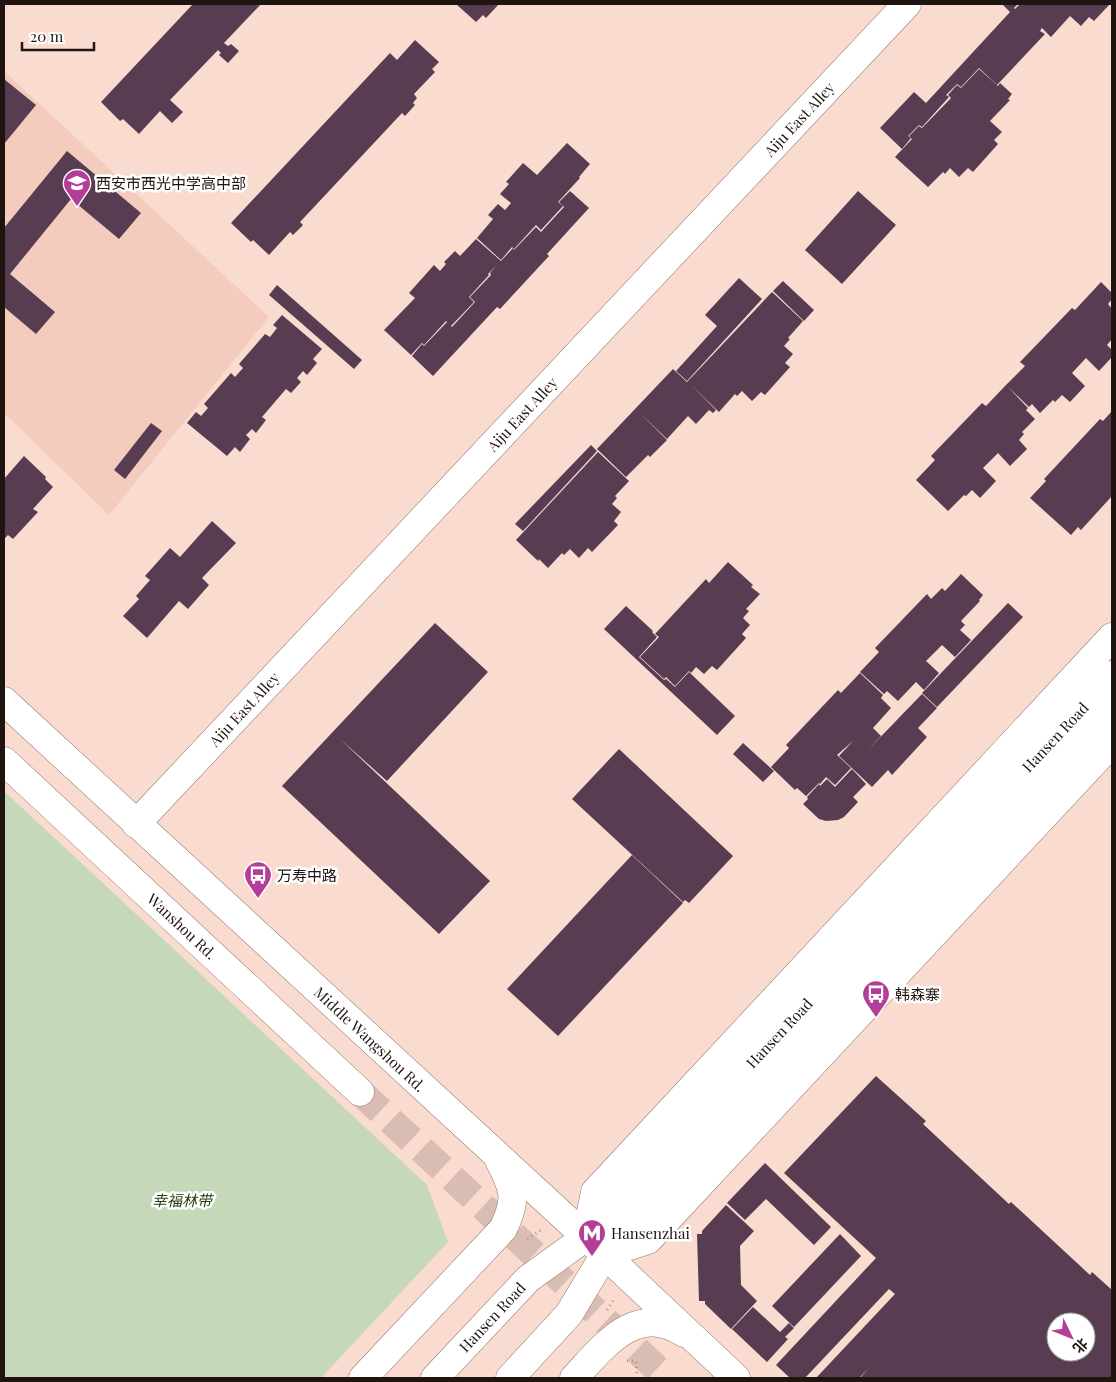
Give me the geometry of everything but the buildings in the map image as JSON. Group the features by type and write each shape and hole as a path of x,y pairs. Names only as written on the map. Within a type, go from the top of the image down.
{"main road":[{"name":"Aiju East Alley","path":"136,824 907,4"},
{"path":"1112,637 595,1192 596,1245 648,1240 1112,743"},
{"name":"Hansen Road","path":"510,1378 569,1314 596,1245 621,1203 1112,675"},
{"name":"Middle Wangshou Rd.","path":"4,701 596,1245 736,1378"},
{"name":"Hansen Road","path":"435,1378 528,1280 596,1245 1112,710"},
{"name":"Wanshou Rd.","path":"4,761 360,1092"},
{"path":"363,1378 503,1229 511,1214 514,1199 510,1181 495,1154"},
{"path":"574,1378 605,1345 627,1327 652,1322 675,1327 696,1340"}],"path":[{"path":"636,1361 637,1378"}],"shaded area":[{"name":"西安市西光中学高中部","path":"4,71 269,317 109,515 4,413"}],"green space":[{"name":"幸福林带","path":"4,791 427,1185 448,1242 321,1378 4,1378"}],"tunnel":[{"path":"360,1092 667,1378"}],"place":[{"name":"西安市西光中学高中部","path":"77,207"},
{"name":"万寿中路","path":"258,899"},
{"name":"韩森寨","path":"876,1018"},
{"name":"Hansenzhai","path":"592,1257"}]}
